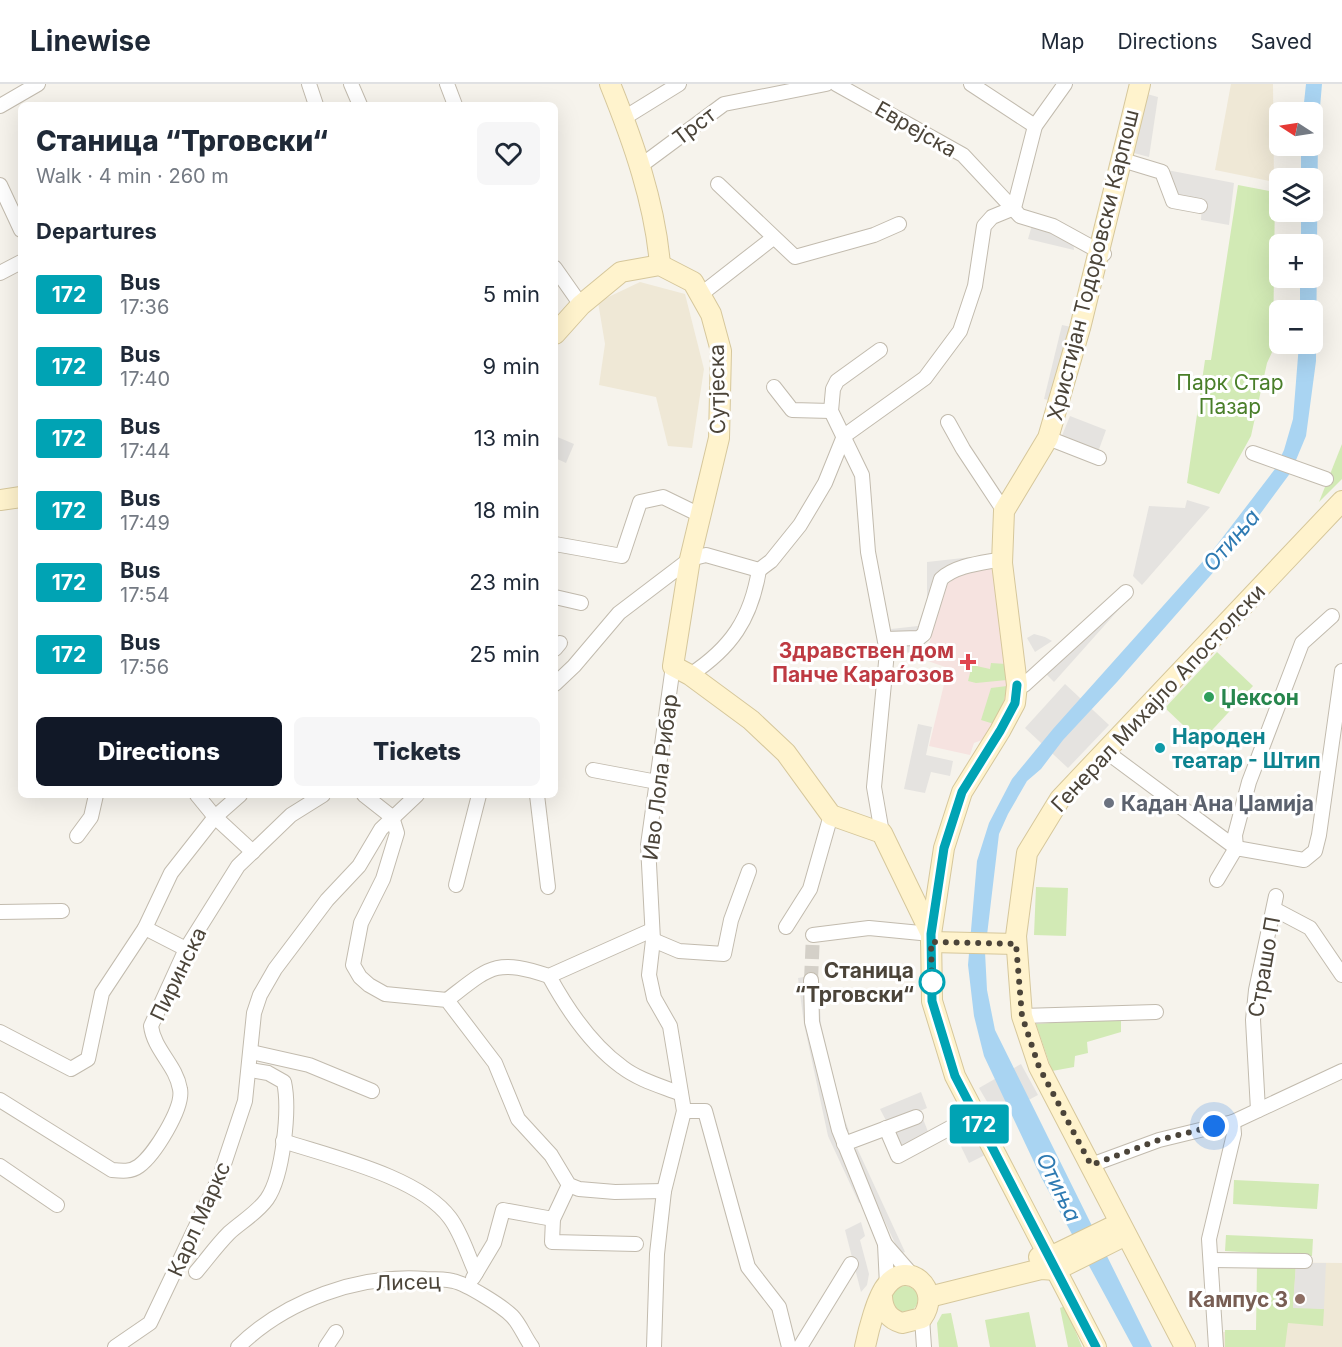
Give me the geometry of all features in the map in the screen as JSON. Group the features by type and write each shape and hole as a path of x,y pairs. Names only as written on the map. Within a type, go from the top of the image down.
{"street":[{"path":"0,106 38,84"},
{"path":"309,84 315,102"},
{"path":"351,84 359,102"},
{"path":"447,84 455,102"},
{"path":"558,331 581,305 621,272 660,264 657,228 624,118 610,84"},
{"path":"624,118 679,84"},
{"name":"Трст","path":"639,167 724,104 826,84"},
{"name":"Еврејска","path":"836,84 963,155 1014,208"},
{"path":"971,84 1035,126"},
{"path":"1014,208 1035,126 1065,84"},
{"name":"Христијан Тодоровски Карпош","path":"1021,685 1008,562 1010,513 1051,439 1086,330 1140,84"},
{"name":"Христијан Тодоровски Карпош","path":"1103,250 1129,162 1146,84"},
{"path":"1129,162 1162,172 1173,201 1200,206"},
{"path":"718,184 795,257 874,235 899,224"},
{"path":"0,185 18,224"},
{"path":"1014,208 1020,216 1053,226 1103,250"},
{"path":"681,670 715,659 741,628 755,593 759,570 771,561 800,525 825,483 844,436 925,378 960,332 975,286 984,226 992,217 1014,208"},
{"path":"700,295 773,238"},
{"path":"0,273 18,264"},
{"name":"Сутјеска","path":"660,264 693,282 711,314 721,351 719,438 690,559"},
{"path":"558,272 581,305"},
{"path":"880,350 837,381 832,389 831,411 862,475 868,552 885,639 887,670 874,787 882,832 943,937"},
{"path":"774,387 792,410 831,411"},
{"path":"948,422 1004,511"},
{"path":"1051,439 1099,458"},
{"name":"Христијан Тодоровски Карпош","path":"1021,685 1002,559 1004,511 1051,439"},
{"path":"1255,454 1323,478"},
{"path":"0,500 18,497"},
{"path":"558,545 622,556 640,502 663,497 700,515"},
{"name":"Генерал Михајло Апостолски","path":"1185,1347 1181,1336 1117,1232 1091,1165 1039,1067 1022,1016 1008,940 1027,853 1060,799 1342,501"},
{"path":"558,681 619,613 690,559 706,555 759,570"},
{"name":"Иво Лола Рибар","path":"654,1347 657,1254 664,1191 684,1111 670,1026 654,998 649,975 653,935 648,845 657,782 681,670 690,559"},
{"path":"885,639 919,638 924,634 941,579 948,573 971,565 1002,559"},
{"path":"923,904 938,889 944,848 962,792 1000,731 1015,703 1021,685 1126,592"},
{"path":"558,598 581,603"},
{"path":"1217,880 1236,848 1235,835 1249,782 1302,643 1332,616"},
{"path":"681,670 751,720 786,753 831,815 882,832"},
{"path":"1104,750 1236,848 1304,861 1315,851 1335,783 1342,671"},
{"path":"1021,685 1021,704 968,795 950,849 940,926 943,937 932,1001 955,1076 1096,1347"},
{"path":"593,770 657,782"},
{"path":"77,836 91,817 95,798"},
{"path":"199,798 215,817 253,852"},
{"path":"0,1032 71,1069 87,1059 102,993 145,928 171,873 215,817 237,798"},
{"name":"Пиринска","path":"0,1100 112,1170 126,1172 138,1167 153,1150 179,1102 180,1089 172,1068 152,1040 151,1026 186,950 238,866 291,815 318,798"},
{"path":"368,798 392,817 397,833 383,879 361,923 354,965 360,977 386,994 447,1000 482,973 497,966 519,967 549,975 653,935 679,951 711,955 724,954 730,920 749,871"},
{"path":"392,817 414,798"},
{"path":"456,885 478,798"},
{"path":"537,798 548,886"},
{"path":"786,927 810,889 831,815"},
{"name":"Карл Маркс","path":"115,1347 150,1323 220,1176 240,1119 250,1070 254,1013 260,995 275,969 327,900 360,866 381,829 392,817"},
{"name":"Страшо П","path":"1258,1110 1253,1020 1256,990 1275,903 1310,928 1342,975"},
{"path":"0,912 62,911"},
{"path":"145,928 186,950"},
{"path":"813,935 869,928 943,937 1008,940"},
{"path":"549,975 564,1004 602,1050 633,1074 681,1094"},
{"path":"811,980 812,1022 838,1130 885,1244 923,1286 924,1347"},
{"path":"447,1000 495,1063 518,1119 551,1155 569,1185 579,1189 615,1192 664,1191"},
{"path":"1022,1016 1156,1012"},
{"path":"251,1052 309,1065 372,1091"},
{"name":"Карл Маркс","path":"196,1272 228,1234 268,1198 287,1116 284,1082 268,1073 250,1070"},
{"path":"1091,1165 1159,1140 1233,1122 1342,1071"},
{"path":"684,1111 705,1111 748,1267 779,1307 789,1347"},
{"path":"886,1128 898,1156 974,1115"},
{"path":"844,1144 916,1117"},
{"path":"1215,1347 1209,1239 1234,1134 1233,1122"},
{"path":"283,1141 386,1175 427,1196 452,1220 476,1273"},
{"path":"0,1166 57,1205"},
{"path":"569,1185 553,1220 552,1242 636,1244"},
{"path":"466,1287 494,1244 503,1210 553,1220"},
{"path":"866,1341 884,1291 898,1276 923,1286 1054,1264 1117,1232"},
{"path":"885,1244 885,1311 889,1317 902,1323"},
{"path":"1211,1260 1305,1262"},
{"path":"800,1347 851,1264"},
{"name":"Лисец","path":"238,1347 254,1331 299,1304 340,1288 385,1278 453,1281 466,1287 512,1316 532,1347"},
{"path":"866,1341 902,1323 922,1318"},
{"path":"326,1347 336,1332"}],"shaded area":[{"path":"1231,84 1273,84 1273,102 1269,102 1269,156 1274,156 1274,168 1269,168 1269,181 1215,170"},
{"path":"1147,94 1158,97 1149,157 1134,153"},
{"path":"1167,170 1234,183 1229,225 1201,220 1202,203 1177,197"},
{"path":"1032,225 1060,232 1073,242 1074,250 1028,239"},
{"path":"640,282 685,294 704,369 692,448 668,446 656,397 599,385 605,344 598,302"},
{"path":"1062,325 1076,328 1057,402 1044,399"},
{"path":"1070,416 1106,430 1098,452 1061,438"},
{"path":"558,437 574,444 566,463 558,459"},
{"path":"1187,500 1210,507 1142,585 1133,576 1149,506 1185,508"},
{"path":"972,557 974,566 954,576 942,586 923,647 918,652 893,653 891,629 918,626 927,598 927,562"},
{"name":"Здравствен дом Панче Караѓозов","path":"997,567 1008,692 1001,714 982,740 974,743 970,755 929,746 948,668 925,660 944,587 955,578 975,569"},
{"path":"1129,598 1054,682 1045,673"},
{"path":"1034,634 1052,641 1035,652 1027,638"},
{"path":"1065,684 1109,725 1068,768 1025,728"},
{"path":"918,724 932,727 926,755 953,761 950,776 931,772 925,793 904,789"},
{"path":"818,975 821,1024 849,1131 846,1133 816,1024 813,976"},
{"path":"804,977 808,1023 864,1201 859,1203 828,1136 804,1024 798,978"},
{"path":"1021,1064 1038,1095 996,1117 979,1088"},
{"path":"921,1092 927,1108 920,1111 930,1137 901,1149 880,1109"},
{"path":"969,1122 985,1155 969,1163 953,1130"},
{"path":"857,1148 905,1252 900,1254 852,1151"},
{"path":"861,1222 865,1236 860,1240 869,1274 867,1285 861,1292 845,1230"},
{"name":"Кампус 3","path":"1258,1262 1342,1263 1342,1347 1223,1347 1222,1332 1258,1331"},
{"path":"1296,1263 1326,1263 1324,1309 1293,1308"}],"green space":[{"name":"Парк Стар Пазар","path":"1238,185 1269,191 1269,222 1275,222 1274,234 1269,234 1269,288 1274,288 1274,300 1269,300 1269,354 1271,354 1267,363 1251,436 1219,494 1187,483 1205,360 1211,360"},
{"path":"1342,444 1342,479 1319,502"},
{"name":"Џексон","path":"1217,652 1253,686 1201,742 1165,708"},
{"path":"991,663 1006,664 1007,680 976,683 968,681 972,665 990,669"},
{"path":"1007,686 1001,714 994,724 981,720 991,688"},
{"path":"1036,887 1068,888 1066,936 1034,935"},
{"path":"1121,1018 1121,1032 1087,1042 1088,1053 1075,1056 1074,1067 1052,1071 1036,1024"},
{"path":"1234,1180 1319,1184 1317,1209 1233,1204"},
{"path":"1226,1235 1313,1239 1312,1256 1225,1251"},
{"path":"1296,1263 1293,1307 1324,1309 1323,1326 1288,1323 1285,1347 1225,1347 1225,1330 1256,1330 1257,1267"},
{"path":"905,1286 915,1289 918,1299 915,1309 905,1312 895,1309 892,1299 895,1289"},
{"path":"1065,1306 1082,1347 1068,1347 1060,1308"},
{"path":"1029,1312 1036,1347 990,1347 985,1320"},
{"path":"951,1313 958,1347 939,1347 937,1323 942,1314"}],"water":[{"path":"1306,84 1322,84 1320,102 1304,102"},
{"path":"1301,156 1318,156 1318,168 1301,168"},
{"path":"1301,222 1317,222 1317,234 1301,234"},
{"path":"1300,288 1317,288 1317,300 1300,300"},
{"name":"Отиња","path":"1298,354 1316,354 1306,436 1291,472 1238,544 1063,740 1041,769 1027,781 999,834 985,952 987,990 995,1030 1152,1347 1133,1347 1041,1177 984,1056 974,1016 968,965 977,861 989,823 1012,779 1053,729 1213,550 1275,469 1284,450 1293,419"}],"tunnel":[{"path":"811,980 813,935"}],"bus line":[{"name":"172","path":"1017,685 1015,703 962,792 944,848 931,934 932,1001 955,1076 1096,1347"}],"place":[{"name":"Здравствен дом Панче Караѓозов","path":"968,662"},
{"name":"Џексон","path":"1209,697"},
{"name":"Народен театар - Штип","path":"1160,748"},
{"name":"Кадан Ана Џамија","path":"1109,803"},
{"name":"Станица “Трговски“","path":"932,982"},
{"name":"Кампус 3","path":"1300,1299"}],"route":[{"path":"932,982 932,987 931,942 1016,944 1022,1016 1039,1067 1091,1165 1159,1140 1214,1126"}]}
